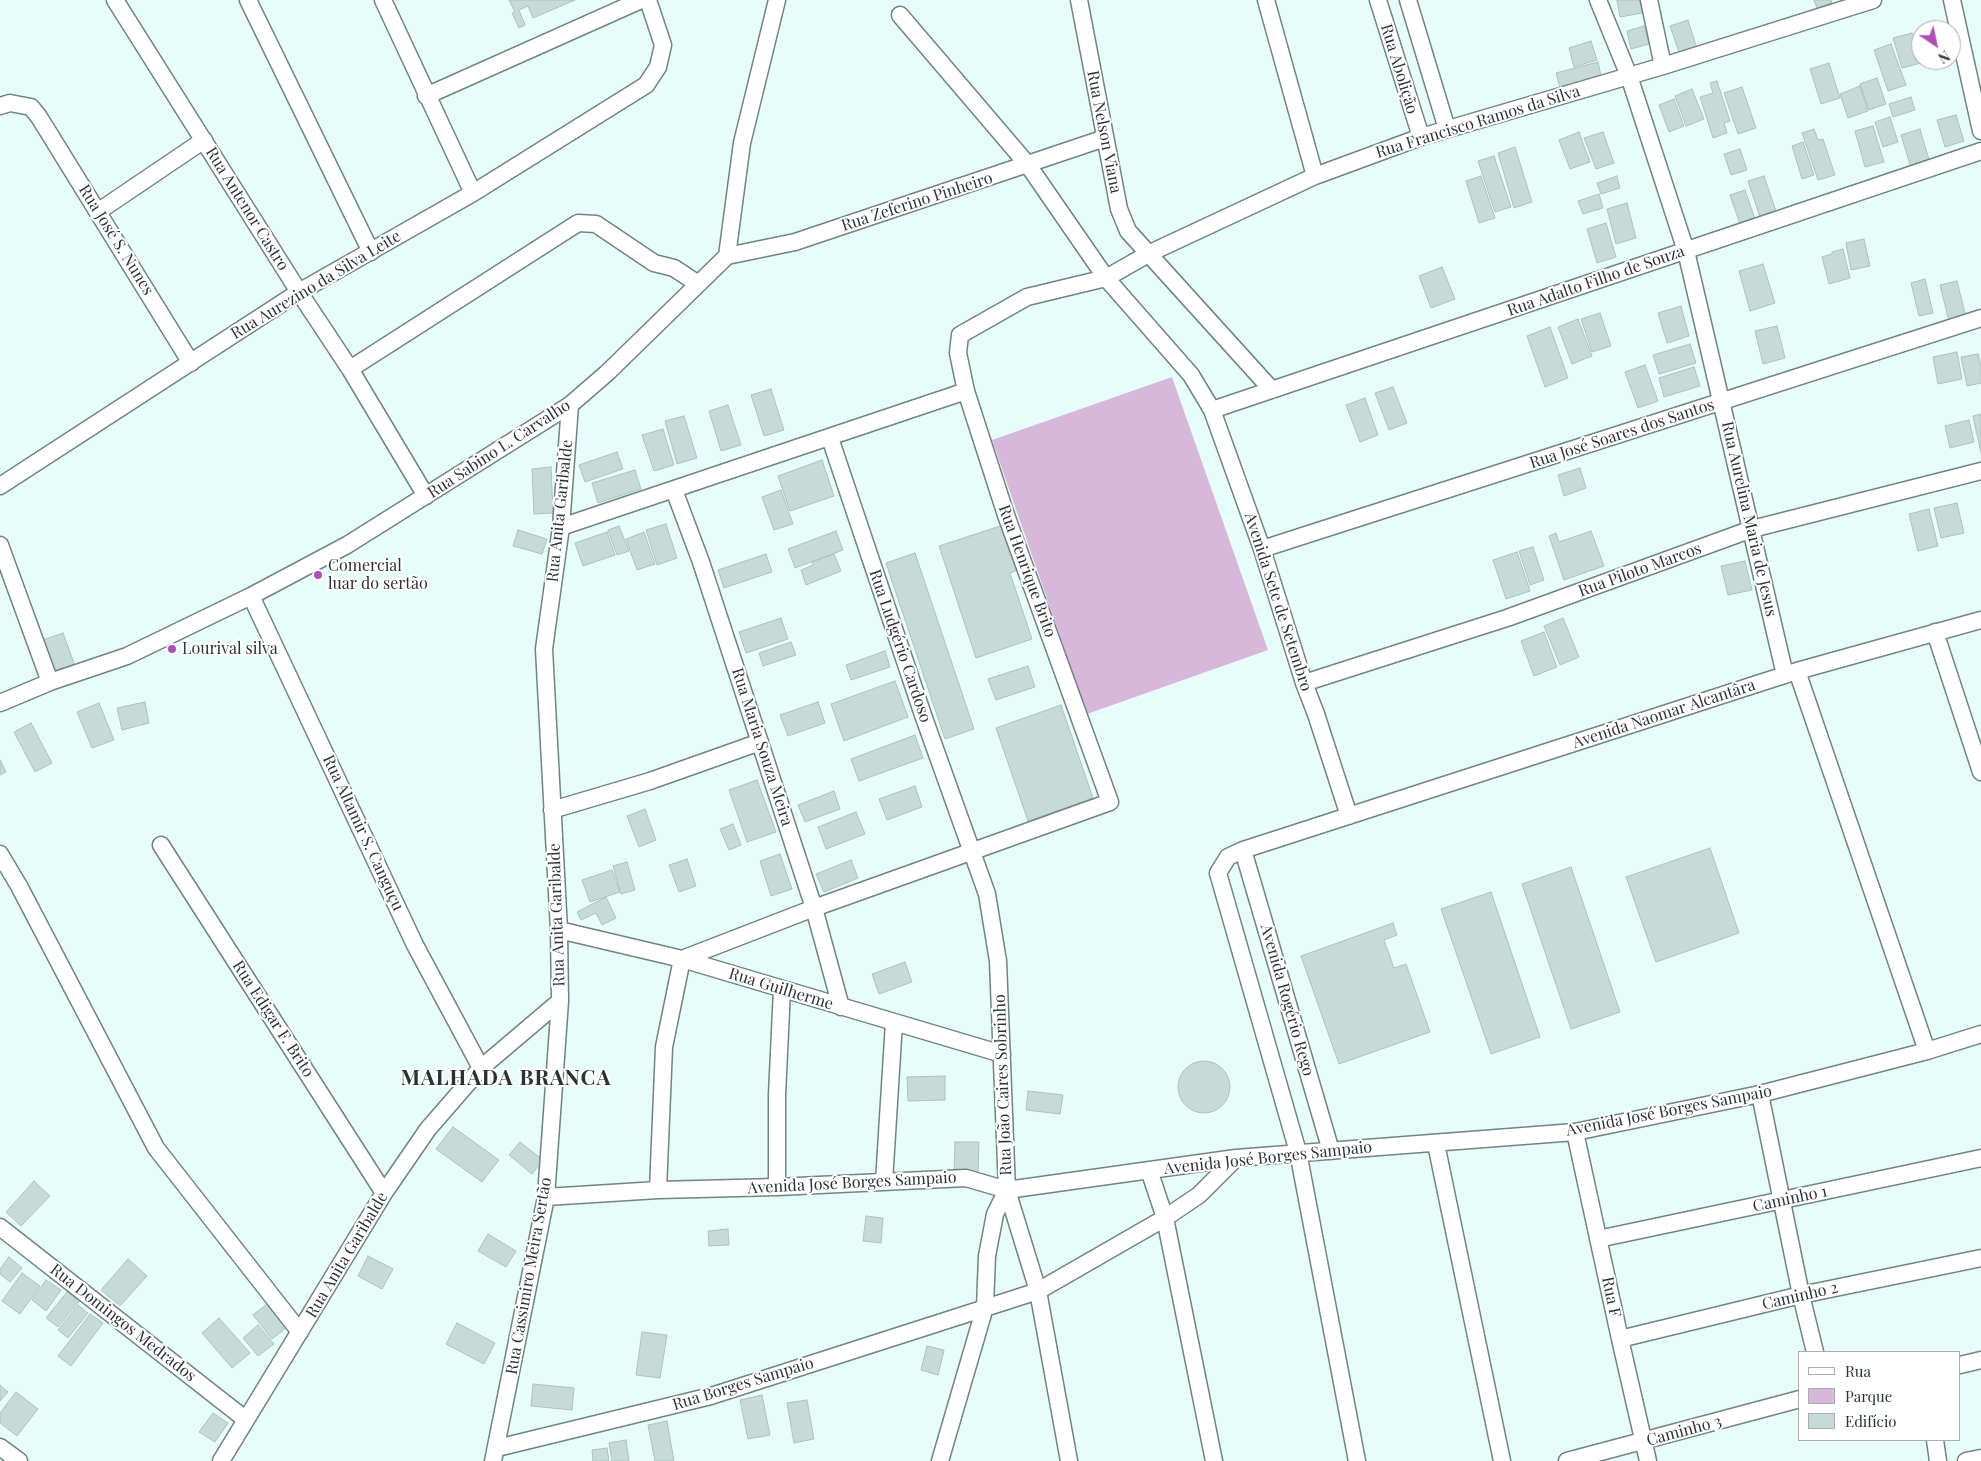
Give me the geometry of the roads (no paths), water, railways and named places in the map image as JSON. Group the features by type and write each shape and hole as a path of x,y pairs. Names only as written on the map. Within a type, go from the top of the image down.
{"street":[{"name":"Rua Antenor Castro","path":"114,0 350,369 426,496"},
{"path":"248,0 371,252"},
{"path":"383,0 426,96 473,193"},
{"path":"426,96 641,0"},
{"name":"Rua Aurezino da Silva Leite","path":"0,486 299,292 473,193 646,84 658,67 663,44 648,0"},
{"path":"727,256 742,143 777,0"},
{"name":"Rua Nelson Viana","path":"1078,0 1119,209 1128,231 1150,253 1272,390"},
{"path":"1266,0 1315,176"},
{"name":"Rua Abolição","path":"1378,0 1421,137"},
{"name":"Rua Abolição","path":"1408,0 1447,129"},
{"name":"Rua Aurelina Maria de Jesus","path":"1598,0 1629,76 1686,250 1752,529 1791,673 1927,1051"},
{"path":"1649,0 1663,66"},
{"name":"Rua Francisco Ramos da Silva","path":"960,336 1026,297 1106,278 1150,253 1315,176 1421,137 1663,66 1873,0"},
{"path":"1952,0 1981,131"},
{"name":"Avenida Sete de Setembro","path":"900,15 1028,165 1106,278 1191,375 1212,410 1262,549 1304,684 1316,714 1349,816"},
{"name":"Rua José S. Nunes","path":"0,106 10,103 31,107 39,117 191,362"},
{"name":"Rua Zeferino Pinheiro","path":"727,256 795,242 1105,138"},
{"path":"99,212 204,140"},
{"name":"Rua Adalto Filho de Souza","path":"1212,410 1981,151"},
{"path":"350,369 578,223 596,224 654,263 674,268 698,284"},
{"name":"Rua Sabino L. Carvalho","path":"0,703 50,682 127,656 251,596 347,546 570,405 607,373 727,256"},
{"name":"Rua José Soares dos Santos","path":"1262,549 1981,318"},
{"name":"Rua Henrique Brito","path":"960,336 958,354 966,391 1006,515 1110,802 972,853"},
{"path":"561,527 966,391"},
{"name":"Rua Anita Garibalde","path":"221,1461 384,1192 428,1129 481,1068 560,1001 559,930 544,649 561,527 570,405"},
{"name":"Rua Ludgério Cardoso","path":"830,438 923,715 972,853"},
{"name":"Rua Piloto Marcos","path":"1304,684 1506,618 1752,529 1981,472"},
{"name":"Rua Maria Souza Meira","path":"674,490 701,562 814,908 841,1007"},
{"path":"0,545 50,682"},
{"name":"Rua Altamir S. Canguçu","path":"251,596 415,945 481,1068"},
{"name":"Avenida Naomar Alcantâra","path":"1349,816 1791,673 1981,620"},
{"path":"1934,632 1981,772"},
{"path":"552,810 650,781 760,742"},
{"path":"1243,850 1349,816"},
{"name":"Rua Edigar F. Brito","path":"161,844 384,1192"},
{"name":"Avenida Rogério Rego","path":"1331,1151 1243,850 1228,857 1218,873 1298,1152 1357,1461"},
{"path":"658,1190 664,1047 682,959 814,908 972,853"},
{"name":"Rua João Caires Sobrinho","path":"940,1461 985,1307 987,1256 995,1214 1007,1190 998,961 987,894 972,853"},
{"path":"0,854 23,894 156,1148 300,1332"},
{"name":"Rua Guilherme","path":"559,930 682,959 1002,1054"},
{"path":"777,1187 776,1096 782,990"},
{"name":"Rua Cassimiro Meira Sertão","path":"495,1454 546,1197 560,1001"},
{"path":"884,1182 894,1022"},
{"name":"Avenida José Borges Sampaio","path":"546,1197 658,1190 777,1187 966,1178 1007,1190 1236,1158 1575,1132 1760,1094 1927,1051 1981,1034"},
{"path":"1760,1094 1801,1295 1815,1351"},
{"name":"Rua F","path":"1575,1132 1648,1461"},
{"path":"1436,1144 1502,1461"},
{"name":"Rua Borges Sampaio","path":"495,1454 711,1396 1038,1291 1165,1218 1199,1195 1236,1158"},
{"name":"Caminho 1","path":"1598,1239 1981,1158"},
{"path":"1149,1170 1165,1218 1214,1461"},
{"path":"1007,1190 1038,1291 1069,1461"},
{"name":"Rua Domingos Medrados","path":"0,1227 245,1419"},
{"name":"Caminho 2","path":"1620,1339 1801,1295 1981,1258"},
{"path":"1961,1365 1981,1360"},
{"name":"Caminho 3","path":"1567,1461 1798,1400"},
{"path":"1935,1441 1938,1461"},
{"path":"0,1447 19,1461"},
{"path":"1966,1461 1981,1458"}],"place":[{"name":"Comercial luar do sertão","path":"318,575"},
{"name":"Lourival silva","path":"172,649"}],"district":[{"name":"MALHADA BRANCA","path":"506,1078"}]}
